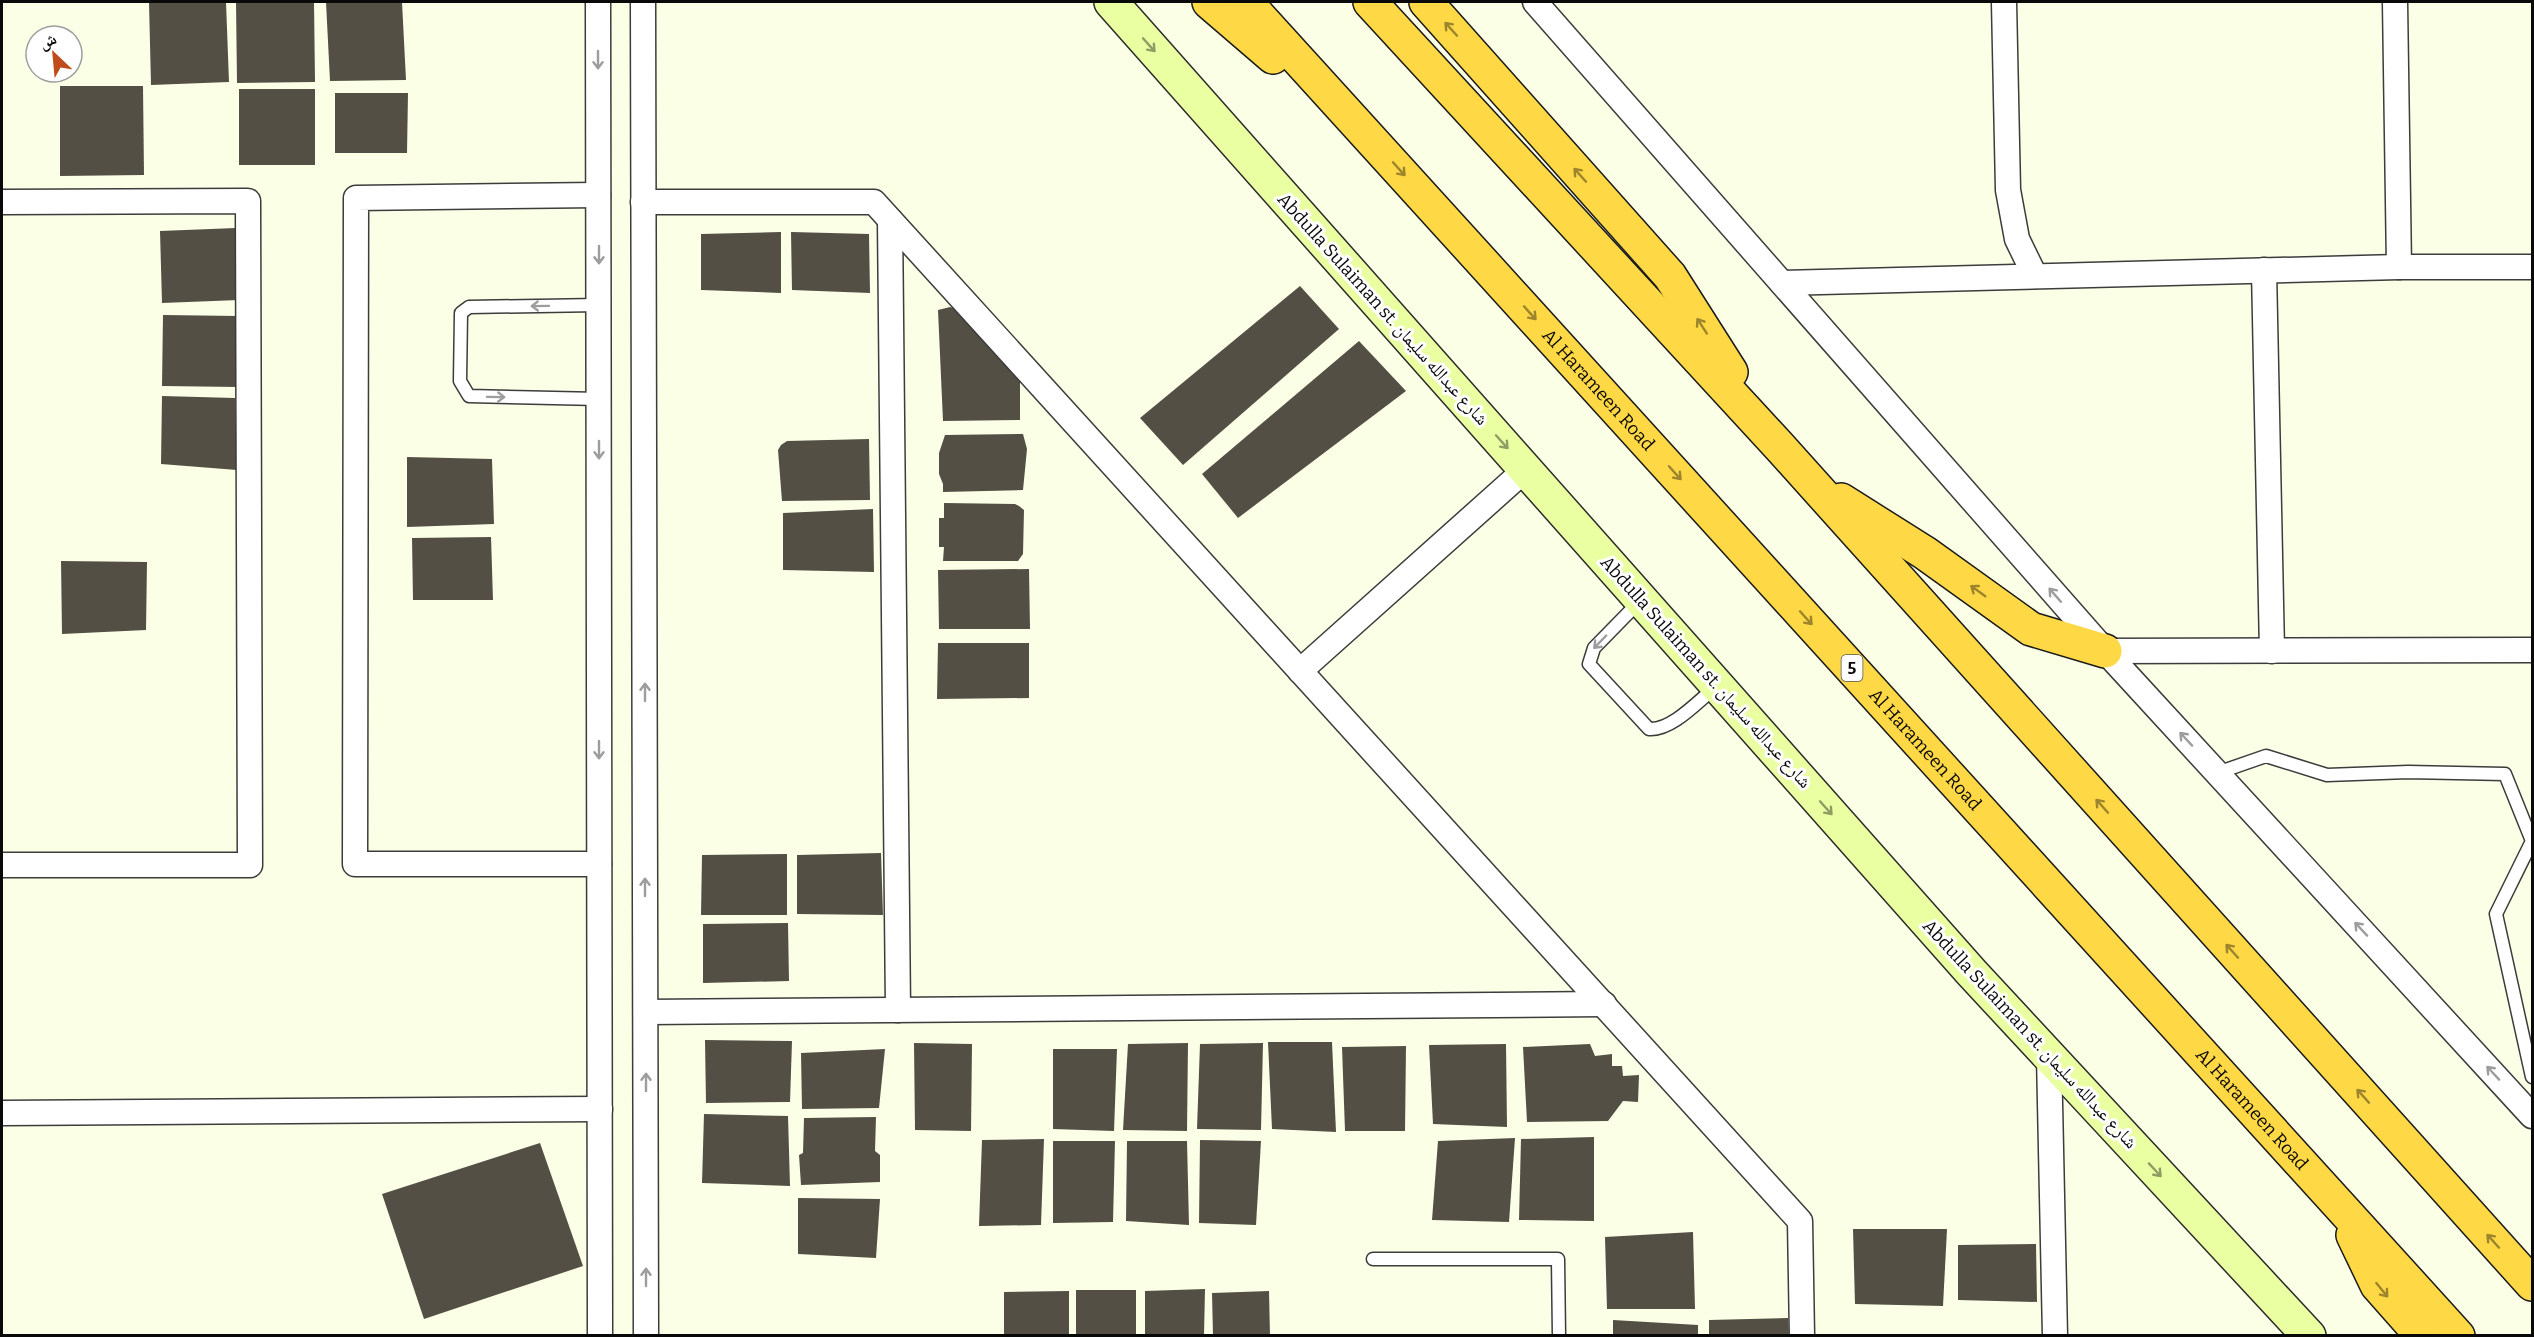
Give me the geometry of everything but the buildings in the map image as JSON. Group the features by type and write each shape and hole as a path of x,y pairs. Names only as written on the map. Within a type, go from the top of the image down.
{"highway":[{"path":"1209,2 1374,141"},
{"name":"Al Harameen Road","path":"1246,2 2458,1335"},
{"path":"1370,2 1779,446 2532,1284"},
{"path":"1426,2 1670,276 1779,446"},
{"path":"1807,478 1925,553 2031,629 2105,651"},
{"path":"2336,1201 2377,1285 2422,1335"}],"main road":[{"name":"Abdulla Sulaiman st. شارع عبدالله سليمان","path":"1110,2 1972,973 2309,1335"}],"street":[{"path":"598,2 600,1335"},
{"path":"643,2 646,1335"},
{"path":"1535,2 2105,651 2532,1116"},
{"path":"2004,2 2008,190 2017,239 2035,276"},
{"path":"2395,2 2398,267"},
{"path":"598,195 356,198 355,864 600,864"},
{"path":"2,202 248,201 250,865 2,865"},
{"path":"643,202 874,202 1800,1221 1802,1335"},
{"path":"890,220 898,1010"},
{"path":"1782,283 2398,267 2532,267"},
{"path":"2264,270 2272,651"},
{"path":"1300,671 1526,469"},
{"path":"2105,651 2532,650"},
{"path":"646,1012 1604,1004"},
{"path":"2049,1056 2055,1335"},
{"path":"2,1113 600,1109"}],"lane":[{"path":"599,305 469,307 463,310 461,313 460,381 469,396 599,399"},
{"path":"1641,600 1594,648 1588,664 1649,729 1658,730 1668,726 1717,686"},
{"path":"2217,773 2266,756 2327,775 2408,772 2505,774 2532,841 2496,914 2532,1077"},
{"path":"1373,1259 1558,1259 1559,1335"}]}
